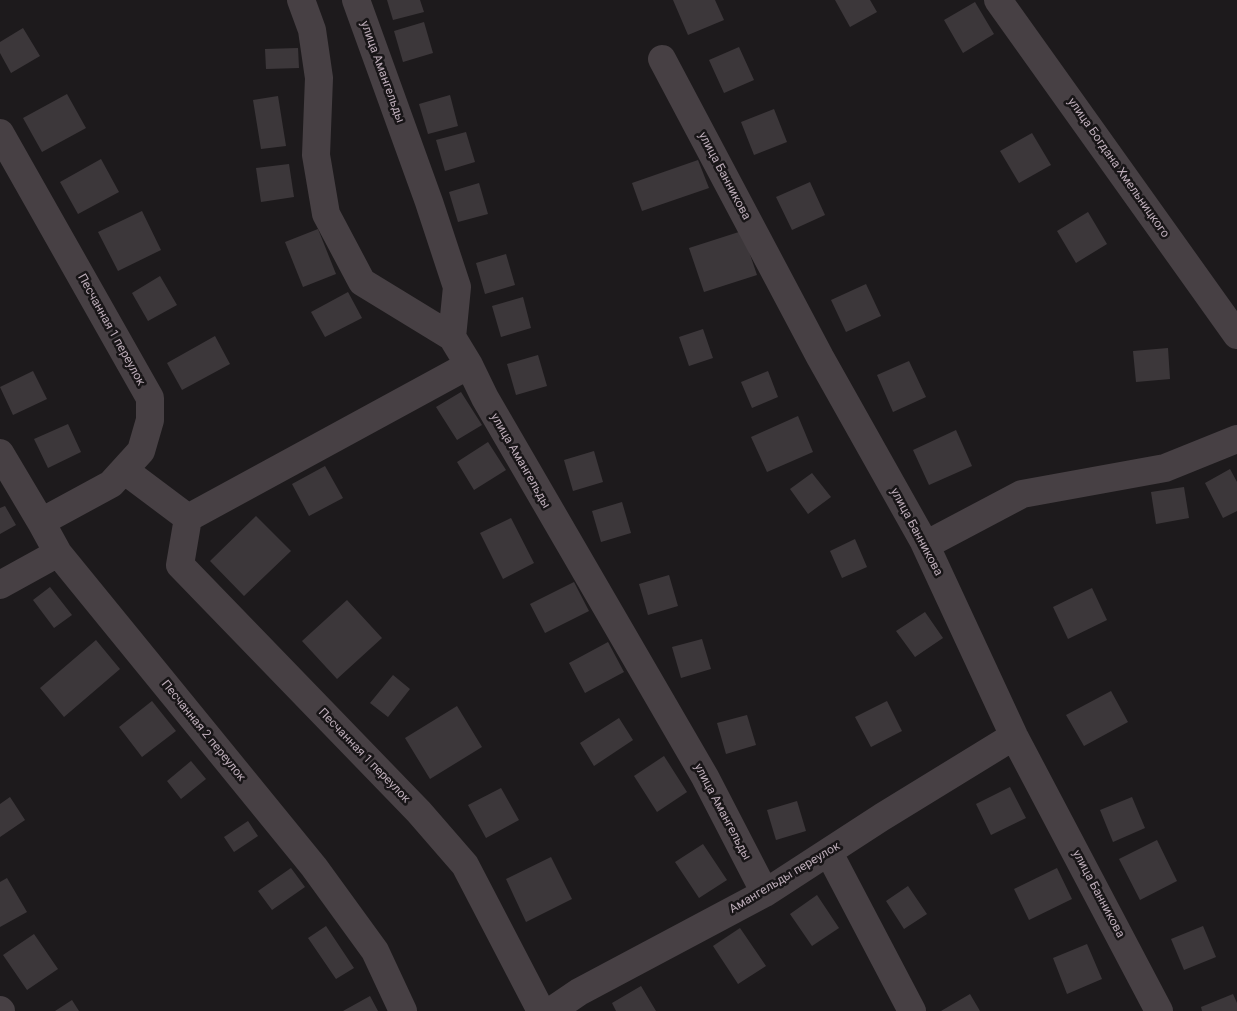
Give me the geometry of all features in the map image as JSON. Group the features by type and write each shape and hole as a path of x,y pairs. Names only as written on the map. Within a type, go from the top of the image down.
{"street":[{"path":"301,0 312,30 319,78 316,154 326,214 362,282 452,337"},
{"name":"улица Амангельды","path":"356,0 429,202 457,287 452,337 469,365 484,398 704,777 765,892"},
{"name":"улица Богдана Хмельницкого","path":"998,0 1237,335"},
{"name":"улица Банникова","path":"662,59 816,348 924,542 1014,736 1159,1011"},
{"name":"Песчанная 1 переулок","path":"0,132 150,398 150,420 141,451 111,484 42,522"},
{"path":"124,470 188,518 469,365"},
{"path":"935,540 1022,494 1165,468 1237,439"},
{"name":"Песчанная 2 переулок","path":"0,453 42,522 58,553 314,867 376,951 403,1011"},
{"name":"Песчанная 1 переулок","path":"188,518 180,565 419,812 465,865 541,1011"},
{"path":"0,585 58,553"},
{"name":"Амангельды переулок","path":"551,1011 584,1002 765,892 1014,736"},
{"path":"829,852 912,1011"}],"building":[{"path":"387,0 420,0 424,12 393,20"},
{"path":"673,0 715,0 724,20 688,35"},
{"path":"835,0 870,0 877,12 850,27"},
{"path":"975,2 994,34 963,53 944,20"},
{"path":"424,22 433,53 403,62 394,31"},
{"path":"23,28 40,56 11,73 0,53 0,42"},
{"path":"739,47 754,80 724,93 709,60"},
{"path":"298,48 299,68 266,69 265,49"},
{"path":"67,94 86,128 42,152 23,118"},
{"path":"450,95 458,126 428,134 419,104"},
{"path":"278,96 286,146 261,149 253,100"},
{"path":"774,109 787,142 754,155 741,122"},
{"path":"466,132 475,162 445,171 436,140"},
{"path":"1032,133 1051,165 1019,183 1000,151"},
{"path":"101,159 119,192 78,214 60,182"},
{"path":"698,160 709,188 642,211 632,183"},
{"path":"289,164 294,197 261,202 256,168"},
{"path":"810,182 825,215 792,230 776,197"},
{"path":"479,183 488,214 458,222 449,192"},
{"path":"142,211 161,250 118,271 98,232"},
{"path":"1088,212 1107,244 1076,263 1057,231"},
{"path":"318,229 336,274 303,287 285,242"},
{"path":"742,231 757,275 704,292 689,248"},
{"path":"506,254 515,285 485,294 476,263"},
{"path":"160,276 177,305 148,321 132,293"},
{"path":"866,284 881,316 846,332 831,300"},
{"path":"348,292 362,318 325,337 311,312"},
{"path":"523,297 531,328 501,337 492,306"},
{"path":"703,329 713,358 689,366 679,337"},
{"path":"215,336 230,364 182,390 167,363"},
{"path":"1168,348 1170,379 1136,382 1133,351"},
{"path":"538,355 547,386 516,395 507,364"},
{"path":"909,361 926,397 893,412 877,375"},
{"path":"33,371 47,399 13,415 0,387"},
{"path":"768,371 778,397 752,408 741,382"},
{"path":"461,392 482,425 457,440 436,407"},
{"path":"798,416 813,452 767,472 751,437"},
{"path":"68,424 81,452 48,468 34,439"},
{"path":"956,430 972,466 929,485 913,450"},
{"path":"488,442 506,470 474,490 457,462"},
{"path":"594,451 603,482 573,491 564,460"},
{"path":"325,466 343,498 309,516 292,484"},
{"path":"1230,469 1237,482 1237,511 1223,518 1205,483"},
{"path":"812,473 831,497 808,514 790,489"},
{"path":"1184,487 1189,518 1156,524 1151,492"},
{"path":"622,502 631,533 601,542 592,511"},
{"path":"5,506 16,525 0,534 0,508"},
{"path":"256,516 291,551 244,596 210,561"},
{"path":"511,518 534,563 503,579 480,533"},
{"path":"855,539 867,567 842,578 830,551"},
{"path":"669,575 678,606 648,615 639,584"},
{"path":"574,582 589,611 545,633 530,604"},
{"path":"50,587 72,615 54,628 33,600"},
{"path":"1092,588 1107,620 1068,639 1053,607"},
{"path":"347,600 382,638 337,679 302,641"},
{"path":"925,612 943,638 915,657 896,631"},
{"path":"702,639 711,669 681,678 672,647"},
{"path":"96,640 120,669 64,717 40,688"},
{"path":"608,642 624,672 585,693 569,663"},
{"path":"393,675 410,689 388,717 370,703"},
{"path":"1111,691 1128,722 1084,746 1066,715"},
{"path":"152,701 176,731 142,757 119,727"},
{"path":"887,701 902,731 871,747 855,717"},
{"path":"457,706 482,747 430,779 405,738"},
{"path":"747,715 756,745 726,754 717,723"},
{"path":"619,718 633,740 594,766 580,743"},
{"path":"664,756 687,792 657,812 634,776"},
{"path":"191,761 206,779 181,799 167,781"},
{"path":"1010,787 1026,818 991,835 976,804"},
{"path":"501,788 519,820 486,838 468,805"},
{"path":"10,797 25,820 0,837 0,804"},
{"path":"1132,797 1145,828 1113,842 1100,810"},
{"path":"797,801 806,831 776,840 767,810"},
{"path":"248,821 258,836 234,852 224,837"},
{"path":"1157,840 1177,881 1140,900 1119,859"},
{"path":"703,844 727,880 699,898 675,862"},
{"path":"551,857 572,899 526,922 506,879"},
{"path":"291,868 305,887 272,910 258,891"},
{"path":"1057,868 1072,899 1029,920 1014,889"},
{"path":"7,878 27,912 0,927 0,882"},
{"path":"908,886 927,914 904,929 886,901"},
{"path":"817,895 839,928 812,946 790,914"},
{"path":"326,926 354,968 336,979 308,938"},
{"path":"1203,926 1216,957 1184,970 1171,939"},
{"path":"740,928 766,966 738,984 713,946"},
{"path":"34,934 58,969 27,990 3,955"},
{"path":"1087,944 1102,979 1067,994 1053,958"},
{"path":"641,986 656,1011 616,1011 612,1003"},
{"path":"970,994 980,1011 941,1011"},
{"path":"1233,994 1237,1003 1237,1011 1202,1011 1201,1007"},
{"path":"370,996 378,1011 343,1011"},
{"path":"72,1000 79,1011 55,1011"}]}
